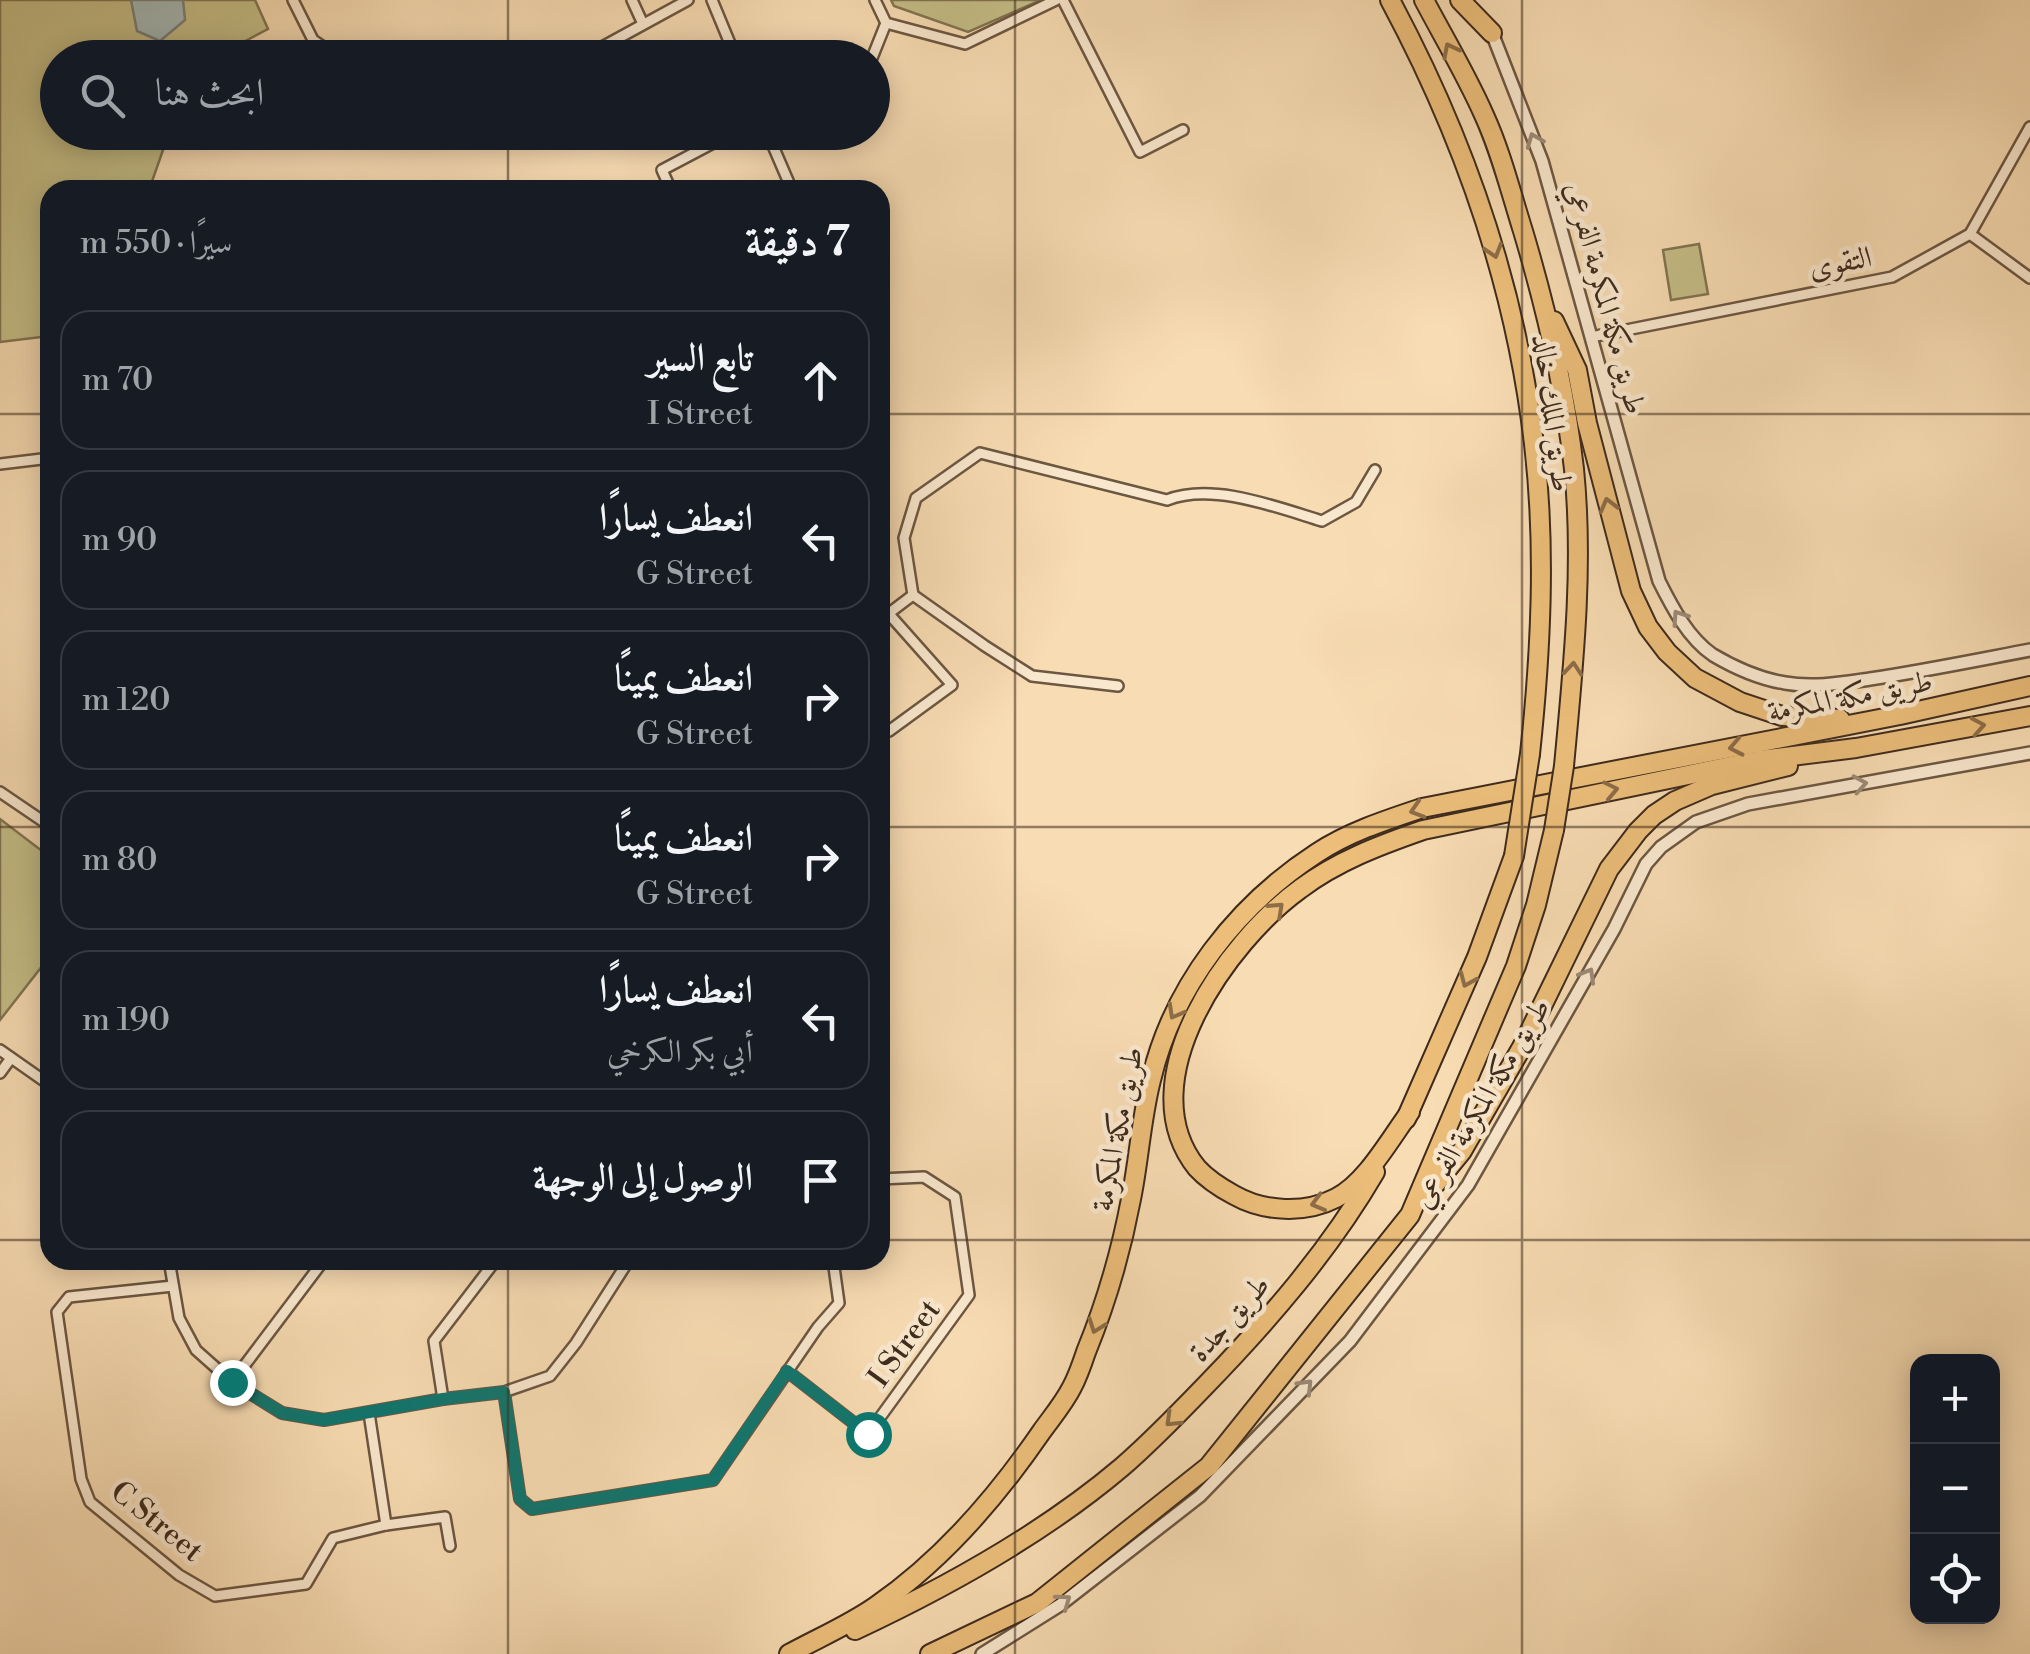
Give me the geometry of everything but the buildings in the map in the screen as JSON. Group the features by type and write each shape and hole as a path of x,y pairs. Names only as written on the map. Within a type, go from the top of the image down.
{"highway":[{"name":"طريق الملك خالد","path":"1390,0 1420,57 1474,186 1510,306 1534,446 1540,556 1538,676 1514,856"},
{"name":"طريق الملك خالد","path":"1410,1214 1516,966 1536,905 1564,766 1577,556 1574,470 1543,297 1485,117 1424,0"},
{"path":"1460,0 1492,33"},
{"path":"1543,297 1577,370 1631,591 1648,628 1667,652 1695,678 1740,702 1782,716 1826,720 1900,715"},
{"name":"طريق مكة المكرمة","path":"789,1654 874,1607 922,1570 979,1515 1072,1387 1117,1263 1151,1080 1166,1028 1196,974 1232,924 1276,883 1320,852 1372,825 1422,808 2030,686"},
{"name":"طريق مكة المكرمة","path":"1410,1112 1360,1180 1337,1197 1310,1206 1274,1209 1245,1202 1197,1168 1182,1140 1174,1115 1174,1092 1178,1054 1190,1027 1212,983 1237,950 1299,889 1373,847 1423,830 1760,760 1856,748 2030,716"},
{"path":"930,1654 1036,1604 1209,1466 1462,1151 1522,1047 1609,869 1654,815 1674,801 1712,785 1856,748"},
{"name":"طريق جدة","path":"804,1654 900,1609 1054,1518 1122,1466 1250,1340 1316,1262 1358,1201 1410,1112 1477,957 1514,856"}],"street":[{"path":"293,0 313,40"},
{"path":"632,0 643,24"},
{"path":"614,40 688,0"},
{"path":"712,0 729,40"},
{"path":"875,0 886,23 879,40"},
{"path":"886,23 964,44 1059,0 1140,152 1183,130"},
{"name":"طريق مكة المكرمة الفرعي","path":"1492,33 1542,160 1659,581 1691,634 1712,654 1759,677 1820,686 2030,650"},
{"path":"2030,127 1970,234 2030,278"},
{"path":"666,180 662,170 700,150"},
{"path":"774,150 788,180"},
{"name":"التقوى","path":"1591,337 1892,277 1970,234"},
{"path":"1118,686 1032,676 914,595 904,538 916,498 980,453 1167,500 1184,494 1215,494 1261,502 1322,520 1356,502 1375,470"},
{"path":"0,464 40,459"},
{"path":"890,612 914,595"},
{"path":"890,622 952,685 890,730"},
{"name":"طريق مكة المكرمة الفرعي","path":"982,1654 1060,1605 1200,1496 1350,1341 1468,1185 1614,929 1646,864 1661,847 1696,822 1748,804 2030,753"},
{"path":"0,792 40,819"},
{"path":"0,1050 40,1078"},
{"path":"0,1073 11,1058"},
{"name":"I Street","path":"787,1371 868,1434 969,1295 955,1198 924,1177 890,1179"},
{"path":"171,1270 180,1318 196,1350 232,1382 282,1413 324,1420 504,1392 550,1376 623,1270"},
{"path":"232,1382 316,1270"},
{"path":"443,1399 434,1341 488,1270"},
{"path":"504,1392 520,1499 532,1509 713,1480 818,1327 839,1303 834,1270"},
{"name":"C Street","path":"173,1286 69,1298 57,1312 81,1479 90,1502 179,1575 215,1596 306,1584 333,1538 386,1525 445,1517 450,1546"},
{"path":"369,1412 386,1525"}],"shaded area":[{"path":"0,0 255,0 268,29 247,40 40,40 40,150 163,150 153,180 40,180 40,337 0,342"},
{"path":"131,0 183,0 185,20 161,40 137,31"},
{"path":"891,0 1041,0 968,32 894,6"},
{"path":"1699,244 1708,294 1671,300 1663,250"},
{"path":"0,819 40,849 40,969 0,1020"}],"route":[{"path":"232,1382 282,1413 324,1420 504,1392 520,1499 532,1509 713,1480 787,1371 868,1434"}]}
